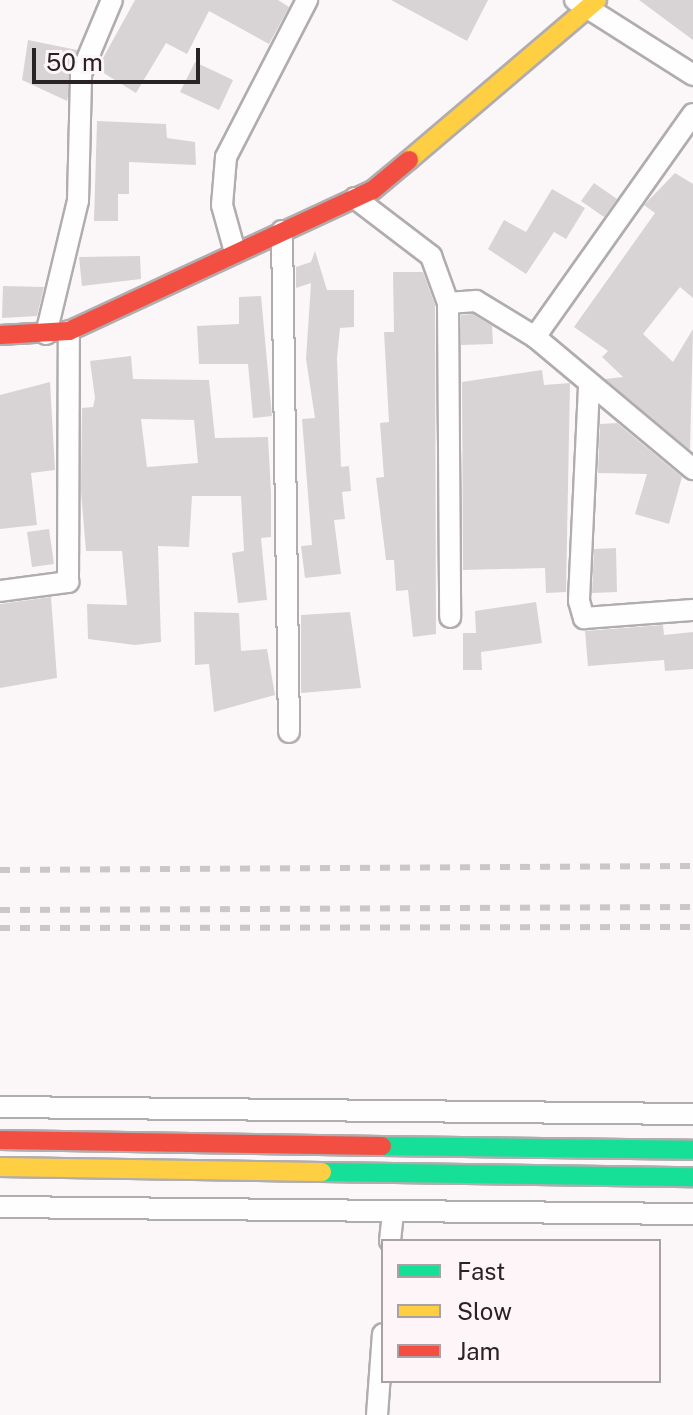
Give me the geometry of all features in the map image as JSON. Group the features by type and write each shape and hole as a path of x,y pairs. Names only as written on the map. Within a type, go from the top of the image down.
{"main road":[{"path":"0,335 69,331 355,198 587,3"},
{"path":"0,1140 693,1150"},
{"path":"0,1167 693,1177"}],"street":[{"path":"46,334 78,201 81,74 112,0"},
{"path":"235,252 222,205 226,157 307,0"},
{"path":"587,3 693,75"},
{"path":"535,337 693,114"},
{"path":"355,198 431,256 448,303 450,617"},
{"path":"282,231 289,732"},
{"path":"448,303 476,301 535,337 589,387 693,469"},
{"path":"0,591 68,582 69,331"},
{"path":"589,387 584,618 693,610"},
{"path":"0,1107 693,1114"},
{"path":"0,1207 693,1214"},
{"path":"390,1239 393,1213"},
{"path":"377,1415 381,1361"}],"building":[{"path":"135,0 278,0 289,7 269,44 209,11 187,54 166,43 136,93 97,69"},
{"path":"391,0 488,0 467,41"},
{"path":"639,0 693,0 693,40"},
{"path":"28,40 77,50 67,101 22,80"},
{"path":"195,62 233,80 219,110 180,92"},
{"path":"97,121 166,124 167,138 195,142 196,165 129,162 129,194 118,194 118,221 94,221"},
{"path":"675,173 693,184 693,298 680,287 643,334 673,362 693,329 690,450 605,379 623,377 602,357 608,351 574,327 655,213 644,205"},
{"path":"594,183 617,199 604,217 581,201"},
{"path":"552,189 585,208 566,239 554,232 526,274 488,249 504,220 526,232"},
{"path":"315,251 327,290 354,290 354,327 340,328 337,358 341,467 349,466 351,491 342,492 345,519 334,520 341,574 305,578 301,546 312,545 302,419 315,418 306,359 311,283 296,288 296,267 311,262"},
{"path":"140,256 141,279 82,286 79,257"},
{"path":"393,272 423,272 435,305 436,634 413,637 408,590 396,591 394,560 386,560 376,478 384,477 380,423 389,422 384,332 394,332"},
{"path":"3,286 44,287 37,316 2,318"},
{"path":"261,296 272,416 253,418 248,364 199,364 197,326 239,324 239,297"},
{"path":"473,314 492,326 493,344 461,345 461,315"},
{"path":"131,356 133,379 209,380 215,438 268,437 271,537 261,538 267,600 238,603 232,553 244,551 241,496 192,496 189,547 158,546 161,642 135,645 88,639 87,604 127,605 122,551 86,551 81,491 82,408 93,407 95,398 90,361","holes":["141,419 194,420 198,463 147,467"]},
{"path":"542,370 544,385 570,383 566,592 546,593 545,568 463,570 462,382"},
{"path":"50,382 55,470 31,473 37,525 0,529 0,395"},
{"path":"617,423 682,477 669,524 635,514 647,474 598,473 600,424"},
{"path":"49,529 54,564 32,567 27,532"},
{"path":"616,548 617,592 592,593 594,549"},
{"path":"51,597 57,678 0,688 0,604"},
{"path":"536,602 542,643 481,652 482,670 463,670 463,633 476,633 475,611"},
{"path":"194,612 239,613 241,651 267,649 275,695 214,712 209,664 195,665"},
{"path":"350,612 361,688 301,693 301,615"},
{"path":"663,625 664,635 693,632 693,669 665,671 664,660 588,666 585,631"}],"railway":[{"path":"0,870 693,866"},
{"path":"0,910 693,907"},
{"path":"0,928 693,927"}],"traffic: fast":[{"path":"382,1146 693,1150"},
{"path":"322,1172 693,1177"}],"traffic: slow":[{"path":"409,160 597,0"},
{"path":"0,1167 322,1172"}],"traffic: jam":[{"path":"0,335 69,331 373,190 409,160"},
{"path":"0,1140 382,1146"}]}
